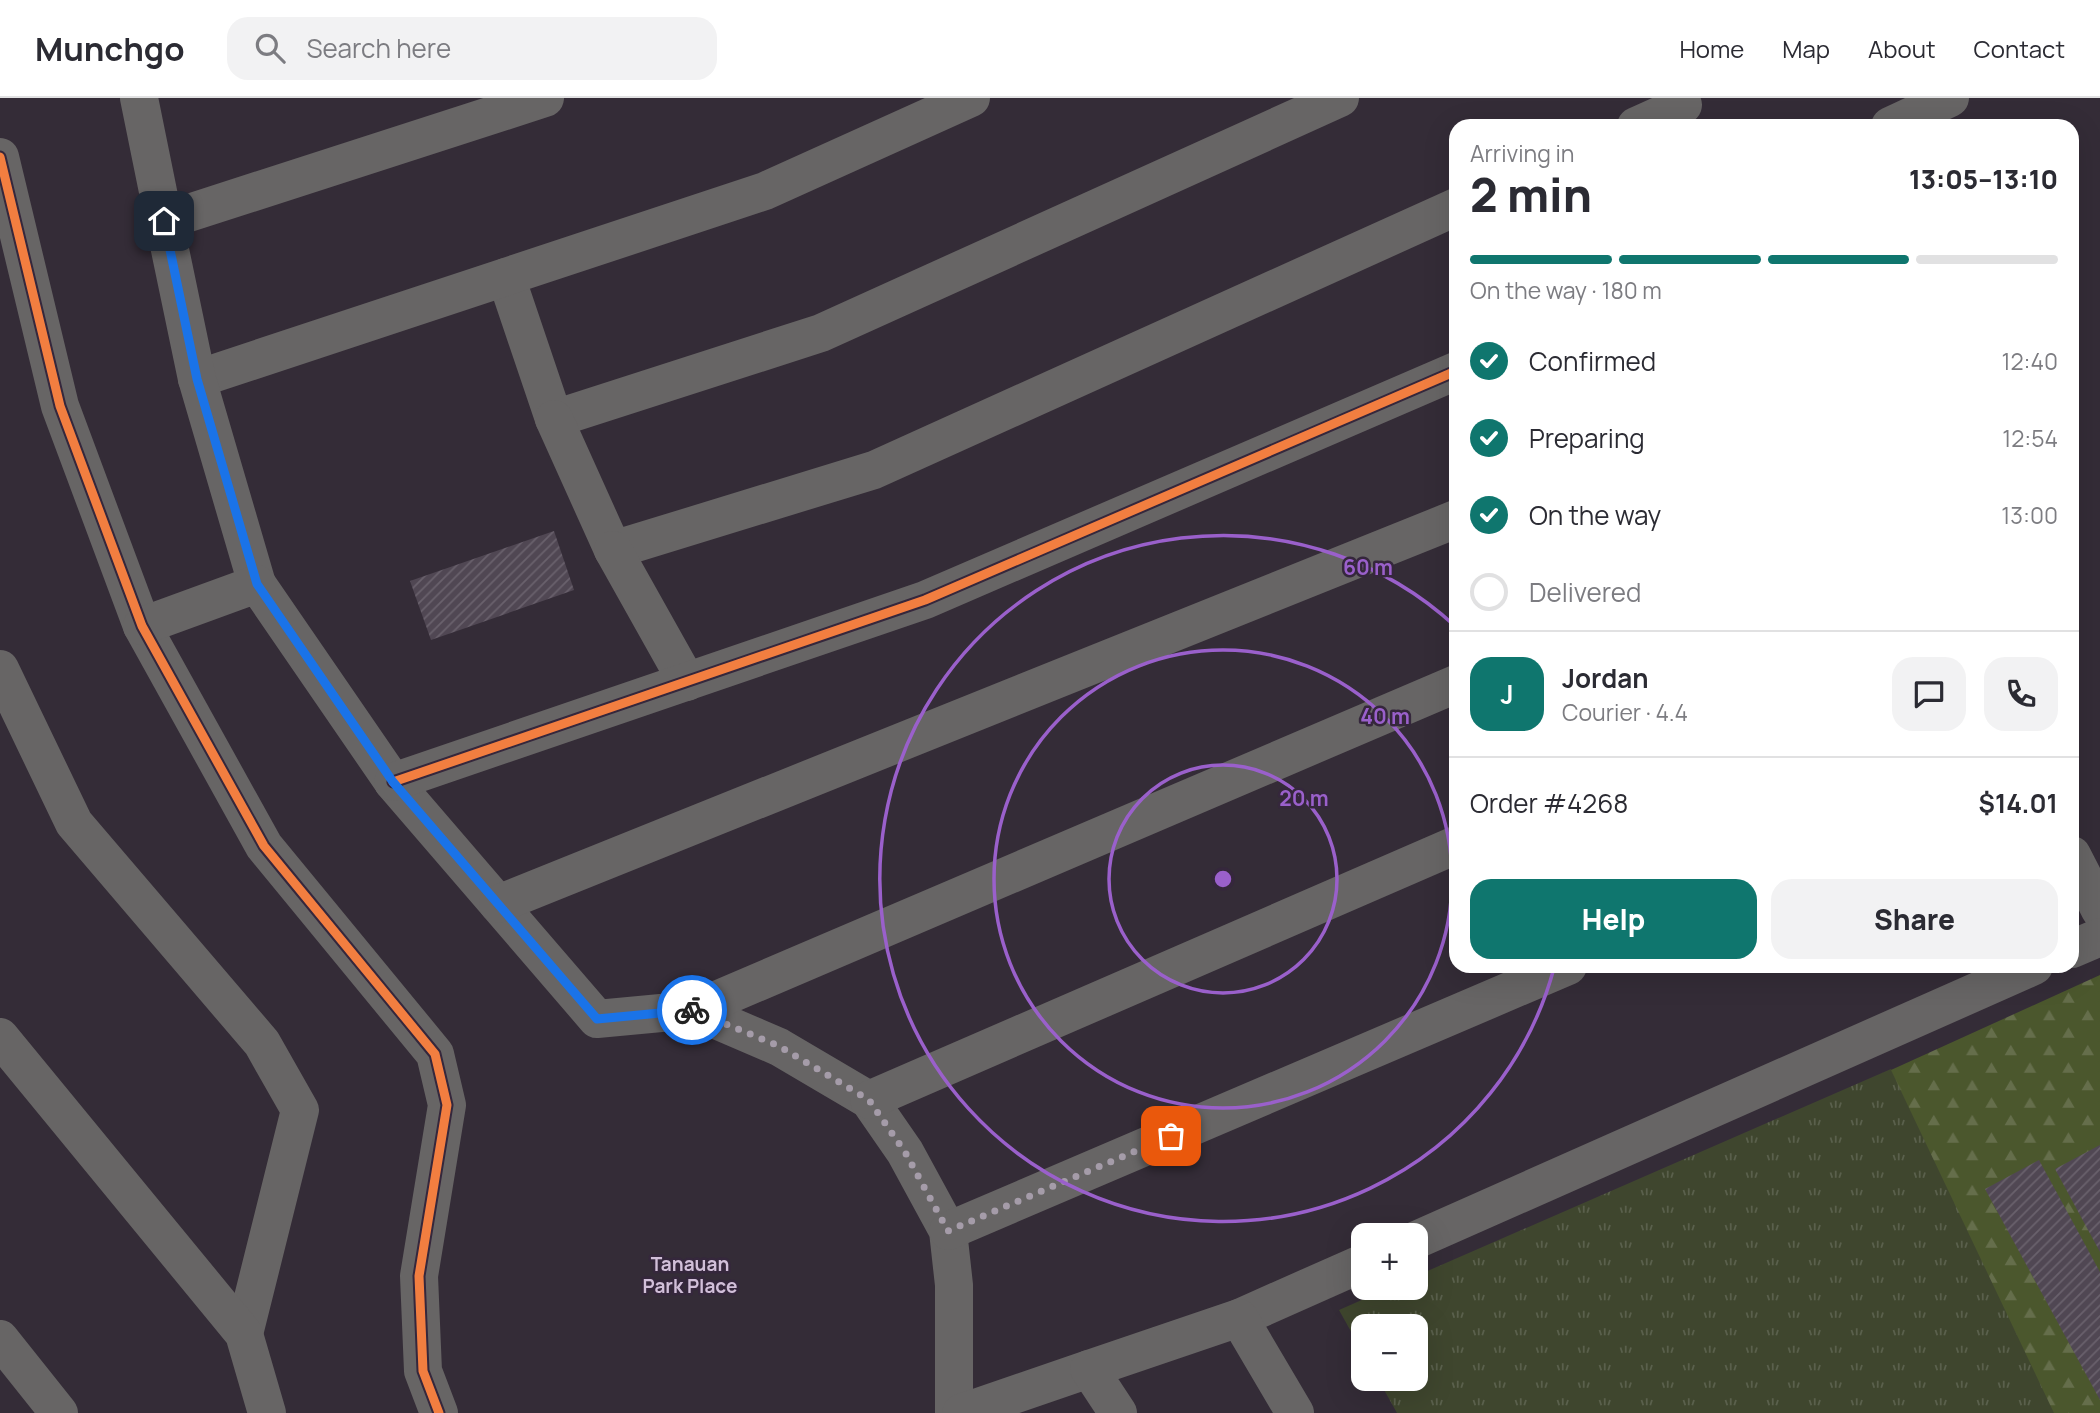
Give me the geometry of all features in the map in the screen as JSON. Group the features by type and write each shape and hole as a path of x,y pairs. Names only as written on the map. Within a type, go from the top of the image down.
{"street":[{"path":"139,98 197,379 257,584 393,782 597,1019 693,1010 1449,687"},
{"path":"164,221 545,98"},
{"path":"197,379 765,191 971,98"},
{"path":"554,419 821,333 1340,98"},
{"path":"1905,119 1950,98"},
{"path":"1657,119 1685,110"},
{"path":"0,157 60,405 142,626 264,846 435,1054 447,1105 419,1276 423,1371 439,1413"},
{"path":"613,550 874,470 1449,210"},
{"path":"506,277 554,419 613,550 687,682"},
{"path":"393,782 925,600 1449,374"},
{"path":"498,904 1449,522"},
{"path":"142,626 257,584"},
{"path":"0,669 74,823 262,1042 300,1110 244,1334"},
{"path":"869,1100 1449,848"},
{"path":"2079,869 2100,910"},
{"path":"2079,946 2100,937"},
{"path":"948,1231 1552,973"},
{"path":"1428,1235 2018,973"},
{"path":"693,1010 779,1046 869,1100 905,1152 948,1231 954,1285 954,1413"},
{"path":"0,1037 244,1334 267,1413"},
{"path":"961,1413 1239,1318 1351,1268"},
{"path":"1239,1318 1295,1413"},
{"path":"0,1339 59,1413"},
{"path":"1089,1369 1118,1413"}],"green space":[{"path":"2100,975 2100,1413 2054,1413 1891,1070"},
{"path":"1891,1069 2057,1413 1397,1413 1385,1391 1428,1391 1428,1314 1351,1314 1351,1332 1339,1310 1362,1300 1428,1300 1428,1271"}],"building":[{"path":"554,531 574,590 431,640 410,581"},
{"path":"2100,1145 2100,1252 2055,1169"},
{"path":"2039,1160 2100,1272 2100,1400 1985,1189"}],"cycle path":[{"path":"0,157 60,406 142,626 264,846 435,1054 447,1105 419,1276 423,1371 439,1413"},
{"path":"393,782 925,600 1449,374"}],"way so far":[{"path":"692,1010 779,1046 869,1100 905,1152 948,1231 1171,1136"}],"district":[{"name":"Tanauan Park Place","path":"690,1275"}],"route":[{"path":"164,221 197,379 257,584 393,782 597,1019 692,1010"}]}
